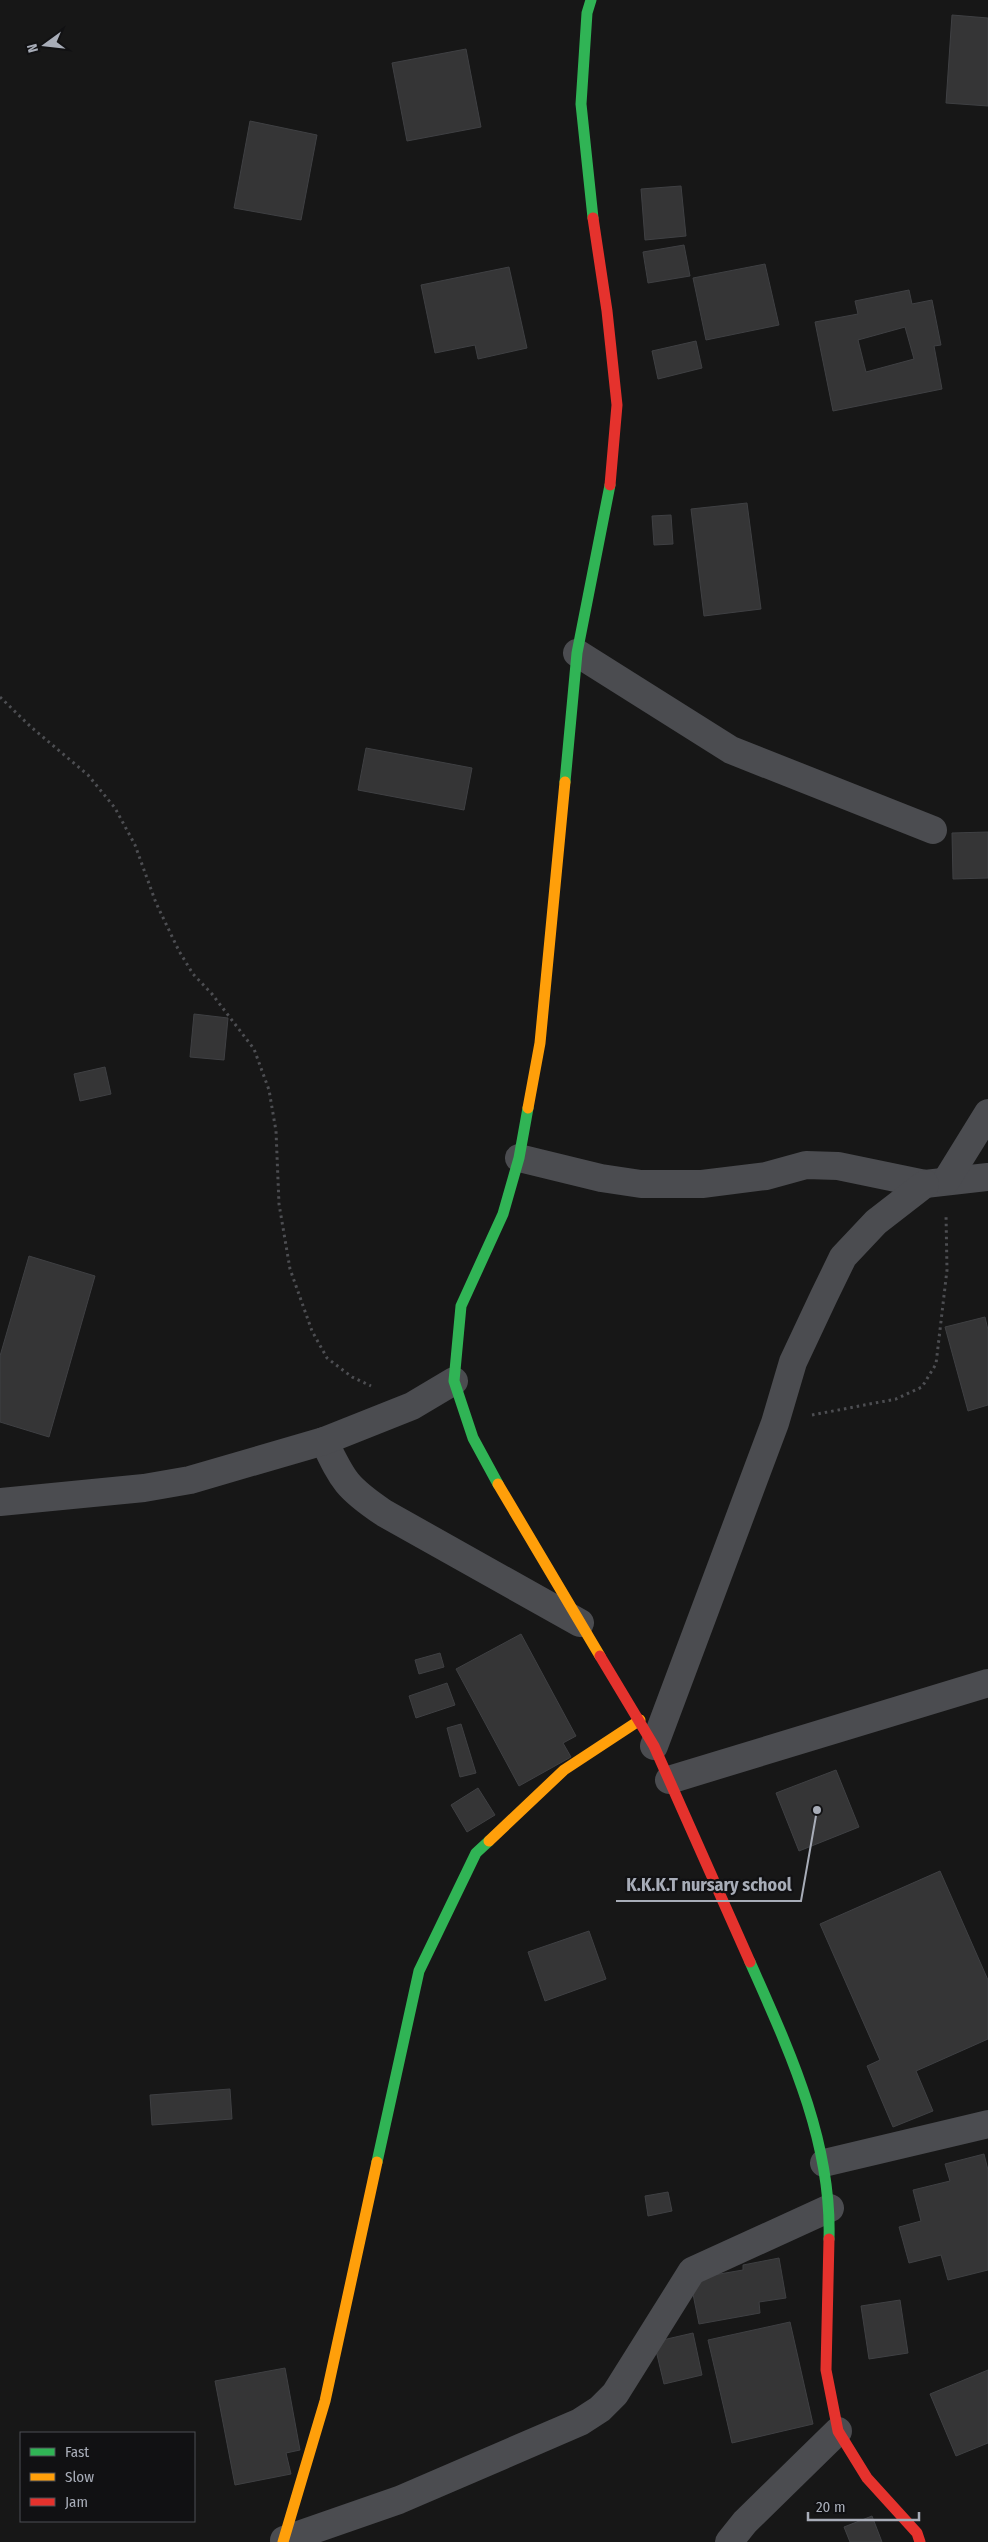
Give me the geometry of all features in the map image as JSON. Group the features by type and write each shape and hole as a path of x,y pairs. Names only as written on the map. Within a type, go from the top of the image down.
{"street":[{"path":"591,0 587,13 581,104 589,193 607,311 617,404 609,493 577,653 554,873 540,1043 519,1158 503,1214 462,1306 454,1382 473,1438 654,1746 792,2056 824,2163 830,2208 826,2370 838,2431 867,2478 917,2533 920,2542"},
{"path":"577,653 731,750 933,830"},
{"path":"654,1746 775,1423 793,1362 844,1257 876,1222 936,1183 988,1113"},
{"path":"519,1158 601,1178 640,1184 702,1184 766,1176 806,1165 838,1166 936,1183 988,1177"},
{"path":"0,1502 144,1488 172,1483 324,1441 412,1406 454,1382"},
{"path":"324,1441 342,1478 356,1494 384,1513 580,1623"},
{"path":"669,1780 988,1683"},
{"path":"284,2541 325,2401 419,1971 476,1853 564,1770 640,1720"},
{"path":"824,2163 988,2124"},
{"path":"284,2541 399,2500 580,2422 600,2409 615,2394 692,2271 830,2208"},
{"path":"729,2542 745,2522 838,2431"}],"path":[{"path":"0,697 31,727 88,775 115,808 135,845 156,903 179,951 193,974 212,994 254,1049 269,1090 276,1131 279,1204 290,1269 312,1331 327,1358 352,1377 412,1406"},
{"path":"775,1423 896,1399 922,1387 936,1364 946,1270 936,1183"}],"building":[{"path":"952,15 988,18 988,106 946,103"},
{"path":"466,49 481,127 407,141 392,63"},
{"path":"250,121 317,135 301,220 234,208"},
{"path":"681,186 686,236 645,240 641,189"},
{"path":"684,245 690,276 648,283 643,252"},
{"path":"765,264 779,325 706,340 693,278"},
{"path":"509,267 527,348 478,359 475,345 435,353 421,285"},
{"path":"909,290 912,304 932,300 941,345 934,346 942,389 833,411 815,322 858,314 855,301","holes":["905,327 914,359 866,372 858,340"]},
{"path":"696,341 702,368 658,379 652,351"},
{"path":"747,503 761,609 704,616 691,509"},
{"path":"671,515 673,544 654,545 652,516"},
{"path":"366,748 472,768 464,810 358,790"},
{"path":"988,832 988,878 953,879 952,833"},
{"path":"194,1014 228,1018 224,1060 190,1057"},
{"path":"105,1067 111,1094 80,1101 74,1074"},
{"path":"29,1256 95,1276 49,1437 0,1422 0,1356"},
{"path":"985,1317 988,1330 988,1405 968,1411 945,1327"},
{"path":"521,1634 576,1736 563,1743 571,1757 519,1786 456,1669"},
{"path":"440,1653 444,1667 419,1674 415,1660"},
{"path":"447,1683 455,1705 416,1718 409,1696"},
{"path":"461,1724 476,1773 460,1777 447,1728"},
{"path":"836,1770 859,1827 799,1851 776,1793"},
{"path":"478,1788 495,1815 467,1832 451,1805"},
{"path":"940,1871 988,1980 988,2039 916,2071 933,2111 893,2127 867,2066 880,2060 820,1924"},
{"path":"589,1931 606,1979 545,2001 528,1952"},
{"path":"230,2089 232,2119 152,2125 150,2095"},
{"path":"984,2154 988,2170 988,2270 948,2280 941,2255 909,2263 899,2227 921,2221 913,2190 950,2181 945,2164"},
{"path":"668,2192 672,2211 648,2216 645,2196"},
{"path":"779,2258 786,2298 759,2302 760,2313 699,2324 690,2279 743,2270 743,2265"},
{"path":"900,2300 908,2353 869,2359 861,2306"},
{"path":"790,2322 813,2424 732,2443 708,2340"},
{"path":"693,2333 702,2375 664,2384 654,2342"},
{"path":"285,2368 300,2450 286,2453 291,2474 235,2485 215,2381"},
{"path":"988,2370 988,2443 956,2456 930,2394"},
{"path":"872,2516 882,2542 850,2542 844,2527"}],"traffic: fast":[{"path":"591,0 587,13 581,104 593,218"},
{"path":"565,782 577,653 610,485"},
{"path":"498,1484 473,1438 454,1381 461,1306 503,1214 519,1158 528,1108"},
{"path":"377,2162 419,1971 476,1853 489,1841"},
{"path":"750,1962 793,2062 816,2131 828,2203 829,2239"}],"traffic: slow":[{"path":"528,1108 540,1043 565,782"},
{"path":"498,1484 600,1656"},
{"path":"489,1841 564,1770 640,1720"},
{"path":"283,2542 325,2401 377,2162"}],"traffic: jam":[{"path":"593,218 607,311 617,405 610,485"},
{"path":"600,1656 654,1746 750,1962"},
{"path":"829,2239 826,2370 838,2431 867,2478 917,2533 920,2542"}],"place":[{"name":"K.K.K.T nursary school","path":"817,1810"}]}
